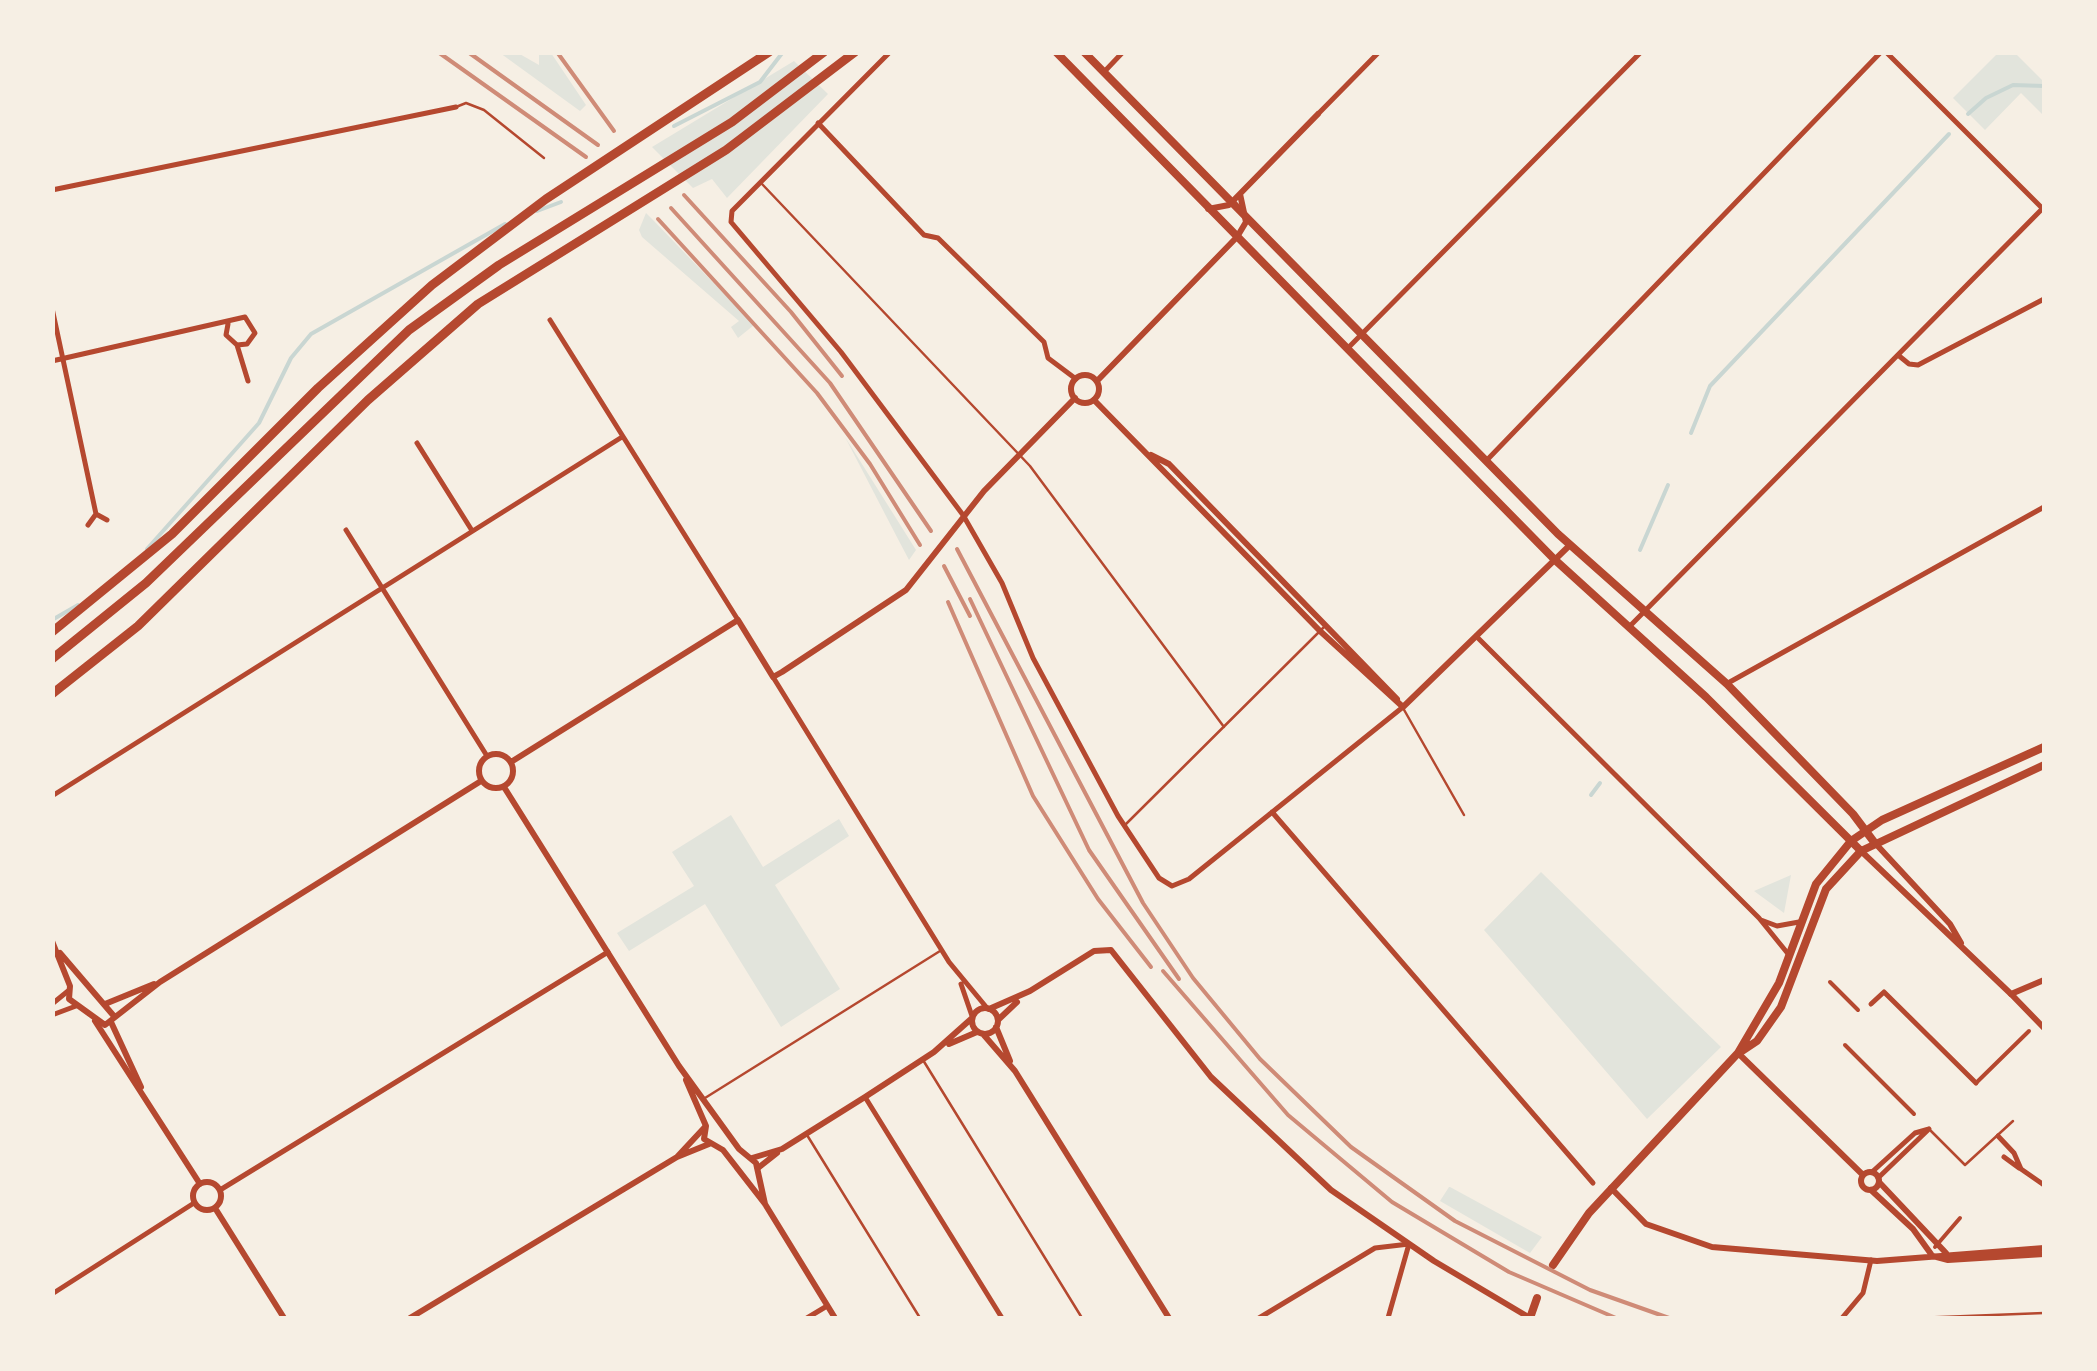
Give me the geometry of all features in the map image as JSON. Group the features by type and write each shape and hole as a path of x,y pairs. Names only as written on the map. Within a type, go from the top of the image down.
{"highway":[{"path":"52,632 172,534 318,388 432,285 546,199 769,52"},
{"path":"52,659 146,583 409,330 499,266 732,122 824,52"},
{"path":"52,694 138,626 368,400 478,304 742,139 855,52"}],"main road":[{"path":"1056,52 1206,209 1554,559 1706,696 1861,851"},
{"path":"1084,52 1229,205 1570,545 1727,684 1874,842"},
{"path":"1553,1265 1577,1227 1611,1188 1738,1053 1772,998 1798,922 1823,873 1851,841 1882,820 2044,746"},
{"path":"1738,1053 1757,1041 1781,1007 1826,889 1861,851 2044,766"},
{"path":"1530,1318 1537,1298"}],"street":[{"path":"890,52 738,206 730,216 733,227 841,352 963,515 1002,583 1037,666 1124,826 1159,878 1172,886 1189,879 1403,707 1570,545"},
{"path":"1103,72 1123,52"},
{"path":"1206,209 1229,205 1379,52"},
{"path":"1347,349 1641,52"},
{"path":"1487,461 1883,52 2044,208 1629,627"},
{"path":"52,190 456,107"},
{"path":"818,123 924,235 938,238 1044,342 1048,358 1076,379"},
{"path":"1097,381 1236,238 1246,222 1240,194"},
{"path":"1897,354 1908,364 1918,364 2044,299"},
{"path":"52,308 96,514 88,526"},
{"path":"52,361 228,324 244,317 254,328 251,341 237,346"},
{"path":"550,320 958,977 988,1008 1015,1071"},
{"path":"228,324 226,335 237,346 248,382"},
{"path":"1076,379 1087,375 1097,381 1099,391 1094,400"},
{"path":"1076,379 1072,390 1075,398 1082,402 1094,400"},
{"path":"773,677 906,590 963,515 1075,398"},
{"path":"1094,400 1320,631 1403,707"},
{"path":"52,796 622,437"},
{"path":"417,443 472,530"},
{"path":"1150,454 1169,464 1382,679 1403,707"},
{"path":"1727,684 2044,507"},
{"path":"96,514 108,520"},
{"path":"346,530 487,756"},
{"path":"511,762 738,620"},
{"path":"1476,636 1759,918 1789,955"},
{"path":"499,754 511,762 514,775 504,787 489,787 482,780 480,764 487,756 499,754"},
{"path":"95,1021 112,1018 160,982 482,780"},
{"path":"504,787 679,1066 741,1152 752,1158 765,1204"},
{"path":"1272,812 1592,1183"},
{"path":"1874,842 1950,924 1964,949"},
{"path":"1861,851 2044,1028"},
{"path":"1759,918 1776,926 1798,922"},
{"path":"52,941 104,1004 141,1087"},
{"path":"741,1178 922,1059 997,1023 1030,992 1094,951 1107,948 1211,1077 1331,1190 1408,1244 1530,1318"},
{"path":"59,952 76,1006 95,1021 141,1087 200,1184"},
{"path":"220,1190 608,952"},
{"path":"958,977 980,1033 1015,1071 1169,1318"},
{"path":"52,1004 78,980 86,983"},
{"path":"2011,994 2044,980"},
{"path":"104,1004 160,982"},
{"path":"1830,982 1858,1010"},
{"path":"934,1052 988,1008 1030,992"},
{"path":"1871,1004 1884,992 1976,1083 2028,1031"},
{"path":"52,1014 76,1006"},
{"path":"1845,1045 1914,1114"},
{"path":"1738,1053 1863,1175 1876,1178 1934,1251"},
{"path":"679,1066 709,1144"},
{"path":"865,1097 1002,1318"},
{"path":"676,1158 705,1127 716,1121 722,1124"},
{"path":"1870,1190 1915,1132 1930,1130"},
{"path":"1998,1136 2014,1153 2021,1169"},
{"path":"410,1318 676,1158 709,1144 723,1150 765,1204 835,1318"},
{"path":"752,1158 782,1149"},
{"path":"2004,1157 2044,1185"},
{"path":"1863,1175 1862,1185 1923,1244 1948,1260 2044,1251"},
{"path":"209,1182 220,1190 221,1200 215,1208 206,1211 194,1203 193,1195 200,1184 209,1182"},
{"path":"1611,1188 1646,1224 1712,1247 1871,1260 1910,1258 1934,1251 2044,1251"},
{"path":"52,1294 194,1203"},
{"path":"215,1208 284,1318"},
{"path":"1934,1251 1960,1218"},
{"path":"1259,1318 1376,1248 1408,1244"},
{"path":"1388,1318 1408,1244"},
{"path":"1910,1258 1923,1244"},
{"path":"1842,1318 1863,1293 1871,1260"},
{"path":"806,1318 827,1306"}],"lane":[{"path":"456,107 466,103 484,110 544,158"},
{"path":"761,183 1020,455 1224,727"},
{"path":"1124,826 1327,624"},
{"path":"1403,707 1464,815"},
{"path":"704,1098 941,950"},
{"path":"922,1059 1082,1318"},
{"path":"1930,1130 1964,1166 2013,1121"},
{"path":"806,1134 920,1318"},
{"path":"1915,1318 2044,1312"}],"shaded area":[{"path":"500,53 518,53 539,65 539,53 551,53 586,105 580,111"},
{"path":"1998,53 2015,53 2044,82 2044,116 2021,93 1985,130 1953,98"},
{"path":"794,61 828,94 727,198 712,179 693,188 652,147"},
{"path":"646,213 754,325 738,338 731,327 739,321 642,237 639,230"},
{"path":"845,437 916,550 909,560 899,541"},
{"path":"731,815 763,867 839,819 849,836 775,885 840,989 781,1027 705,904 629,951 617,933 694,886 672,852"},
{"path":"1541,872 1721,1047 1647,1119 1484,930"},
{"path":"1791,875 1784,913 1754,891"},
{"path":"1449,1187 1542,1237 1530,1253 1440,1201"}],"waterway":[{"path":"674,126 760,82 783,52"},
{"path":"1968,114 1986,98 2013,85 2044,86"},
{"path":"1691,433 1710,386 1949,134"},
{"path":"537,211 561,202"},
{"path":"147,549 259,423 291,358 311,334 505,224"},
{"path":"1640,550 1668,485"},
{"path":"52,620 78,605"},
{"path":"1591,795 1600,783"}],"railway":[{"path":"438,52 586,157"},
{"path":"468,52 598,145"},
{"path":"557,52 614,131"},
{"path":"684,195 791,312 842,376"},
{"path":"671,208 830,383 931,531"},
{"path":"658,219 817,393 870,464 920,545"},
{"path":"957,549 1143,903 1193,978 1260,1059 1351,1147 1455,1221 1590,1290 1669,1318"},
{"path":"944,566 970,616"},
{"path":"970,599 1089,850 1179,979"},
{"path":"948,602 1033,796 1098,899 1151,967"},
{"path":"1163,971 1288,1115 1392,1202 1509,1272 1616,1318"}]}
